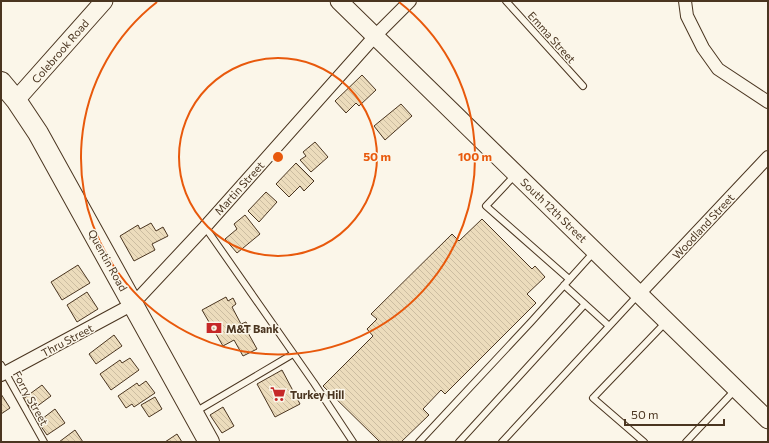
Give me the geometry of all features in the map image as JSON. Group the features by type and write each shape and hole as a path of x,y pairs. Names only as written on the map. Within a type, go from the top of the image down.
{"highway":[{"name":"Quentin Road","path":"1,82 16,100 38,133 209,442"}],"main road":[{"name":"Colebrook Road","path":"16,100 104,1"},
{"name":"South 12th Street","path":"339,1 768,420"}],"street":[{"name":"Martin Street","path":"133,304 205,227 375,36 410,1"},
{"path":"685,1 687,16 703,48 718,69 768,102"},
{"name":"Woodland Street","path":"639,294 768,157"},
{"name":"Thru Street","path":"2,371 133,304"}],"lane":[{"name":"Emma Street","path":"506,1 583,86"},
{"path":"516,173 486,206 569,279"},
{"path":"205,227 353,442"},
{"path":"419,442 595,251"},
{"path":"564,285 609,326"},
{"path":"502,442 639,294"},
{"path":"459,442 585,304"},
{"path":"644,442 593,398 667,321"},
{"path":"193,413 293,354"},
{"name":"Forry Street","path":"2,371 44,442"},
{"path":"686,442 736,389"}],"building":[{"path":"362,75 376,90 359,106 356,103 346,113 335,101"},
{"path":"401,104 412,116 385,140 374,126"},
{"path":"315,142 328,157 311,172 300,160 306,156 303,152"},
{"path":"296,163 314,181 304,191 300,186 289,197 276,184"},
{"path":"266,192 277,202 259,222 248,211"},
{"path":"245,215 260,234 237,253 225,239 237,229 234,224"},
{"path":"482,219 532,269 535,266 545,277 527,294 536,303 445,394 441,390 423,409 429,415 401,442 380,442 323,386 373,336 367,329 377,319 371,314 452,234 459,241"},
{"path":"151,223 156,231 163,227 168,236 152,244 155,250 134,261 120,236 138,225 140,229"},
{"path":"78,265 90,283 62,300 51,282"},
{"path":"87,292 98,309 77,322 67,305"},
{"path":"226,297 228,301 233,298 236,304 232,307 241,324 246,322 250,330 247,331 257,349 243,356 234,340 223,346 202,310"},
{"path":"114,335 122,346 96,364 89,354"},
{"path":"130,358 139,370 111,390 100,374 120,360 122,363"},
{"name":"Turkey Hill","path":"282,370 300,404 275,417 257,384"},
{"path":"146,381 155,393 134,407 132,404 126,408 118,396 137,383 139,386"},
{"path":"42,385 51,396 32,410 23,399"},
{"path":"1,394 10,408 1,414"},
{"path":"155,397 162,409 149,417 141,405"},
{"path":"223,407 234,426 222,433 210,415"},
{"path":"55,409 65,423 47,435 38,422"},
{"path":"75,430 83,442 59,442"},
{"path":"177,434 182,442 165,442"}],"place":[{"name":"M&T Bank","path":"214,328"},
{"name":"Turkey Hill","path":"278,394"}]}
